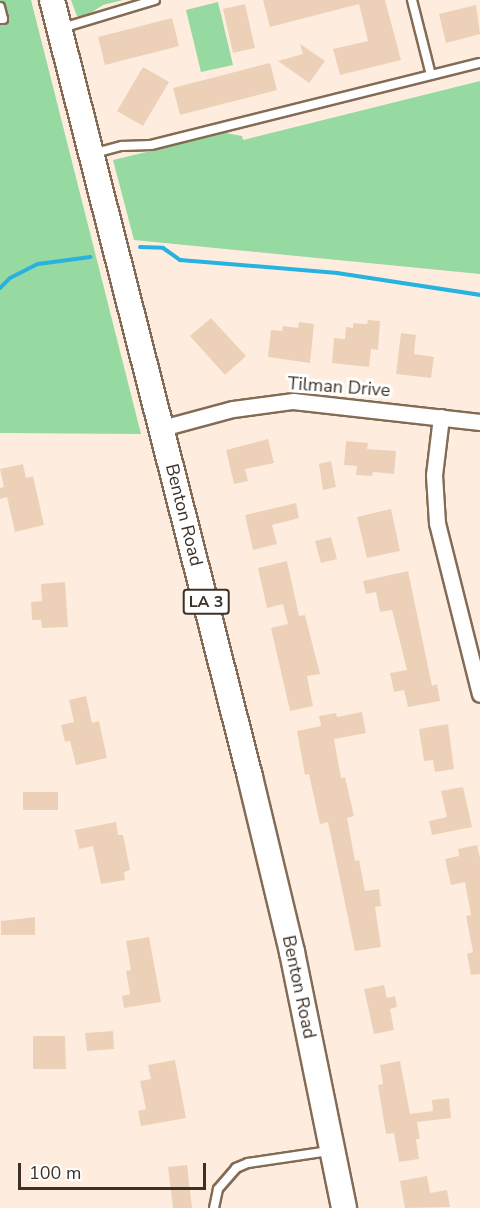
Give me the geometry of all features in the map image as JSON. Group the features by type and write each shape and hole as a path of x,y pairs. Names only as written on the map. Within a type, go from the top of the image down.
{"main road":[{"name":"Benton Road","path":"52,0 162,428 292,952 344,1208"}],"street":[{"name":"Tilman Drive","path":"162,428 233,409 293,401 480,422"},
{"path":"441,417 434,475 437,523 480,694"}],"lane":[{"path":"59,28 155,0"},
{"path":"412,0 431,75"},
{"path":"0,7 3,19 0,19"},
{"path":"91,154 122,146 151,145 480,63"},
{"path":"214,1208 218,1189 236,1168 248,1163 332,1151"}],"green space":[{"path":"0,0 31,0 141,434 0,433"},
{"path":"71,0 123,0 103,5 83,18 77,16"},
{"path":"218,2 233,65 201,72 186,10"},
{"path":"480,81 480,274 134,240 113,160 226,133 242,136 243,140"}],"building":[{"path":"263,0 385,0 401,60 340,75 333,49 368,41 359,4 270,27"},
{"path":"245,4 255,48 233,53 223,9"},
{"path":"476,5 480,34 446,43 439,14"},
{"path":"172,18 179,46 105,65 98,37"},
{"path":"300,44 325,61 309,83 278,61 303,54"},
{"path":"270,63 277,90 180,115 173,88"},
{"path":"143,67 169,82 143,126 117,111"},
{"path":"211,318 246,356 225,375 190,336"},
{"path":"368,320 380,321 378,350 371,349 369,367 332,363 334,338 345,339 346,327 353,328 353,323 367,324"},
{"path":"299,322 314,324 310,363 268,357 271,330 282,331 283,326 298,328"},
{"path":"401,333 416,335 414,354 434,357 431,378 396,374"},
{"path":"268,439 274,463 245,469 248,481 234,484 226,450"},
{"path":"346,441 368,443 367,449 396,451 394,474 373,472 372,476 356,475 357,466 344,465"},
{"path":"331,461 336,487 323,490 319,464"},
{"path":"23,464 26,478 33,476 44,525 15,532 7,497 0,499 0,488 4,487 0,469"},
{"path":"296,503 299,518 272,525 277,544 253,550 245,515"},
{"path":"391,509 400,551 367,558 357,517"},
{"path":"331,537 337,559 321,563 315,541"},
{"path":"287,561 299,616 305,615 320,674 307,676 313,706 290,711 271,628 288,624 283,604 267,608 258,568"},
{"path":"408,571 432,686 437,684 440,701 408,707 404,690 394,692 390,673 407,670 392,610 380,612 376,592 366,594 363,581"},
{"path":"65,582 68,627 42,628 41,620 32,620 31,602 42,601 41,584"},
{"path":"86,696 92,723 99,721 107,758 76,765 70,741 65,742 61,725 74,722 69,700"},
{"path":"362,712 366,733 334,739 341,778 345,777 354,816 347,818 355,861 359,860 365,891 379,889 381,906 375,907 381,947 355,951 328,822 320,824 309,774 305,775 297,731 321,726 319,716 336,713 337,717"},
{"path":"448,724 454,769 435,772 433,760 424,761 419,729"},
{"path":"463,787 472,827 432,835 429,821 447,817 441,791"},
{"path":"23,792 58,792 58,810 23,810"},
{"path":"116,822 118,835 123,835 130,870 124,872 125,880 101,884 93,846 79,849 75,830"},
{"path":"477,845 480,858 480,974 471,975 467,954 473,952 466,916 471,915 465,882 451,885 445,859 459,856 458,849"},
{"path":"35,917 35,935 1,935 1,921"},
{"path":"149,937 161,1002 124,1008 122,996 130,994 126,971 131,970 126,941"},
{"path":"384,985 387,998 395,996 397,1007 390,1009 394,1030 374,1034 364,989"},
{"path":"113,1031 114,1049 87,1051 85,1033"},
{"path":"33,1036 65,1036 66,1069 33,1069"},
{"path":"175,1060 186,1118 141,1126 138,1111 146,1109 140,1081 151,1079 148,1065"},
{"path":"400,1061 410,1114 433,1111 432,1100 449,1098 451,1118 417,1122 420,1139 416,1139 419,1159 399,1162 394,1133 386,1134 378,1085 383,1084 380,1065"},
{"path":"187,1165 192,1208 173,1208 168,1167"},
{"path":"427,1176 430,1193 447,1190 450,1207 405,1208 400,1181"}],"waterway":[{"path":"140,247 163,248 180,260 337,273 480,295"},
{"path":"0,288 10,278 38,264 91,257"}]}
